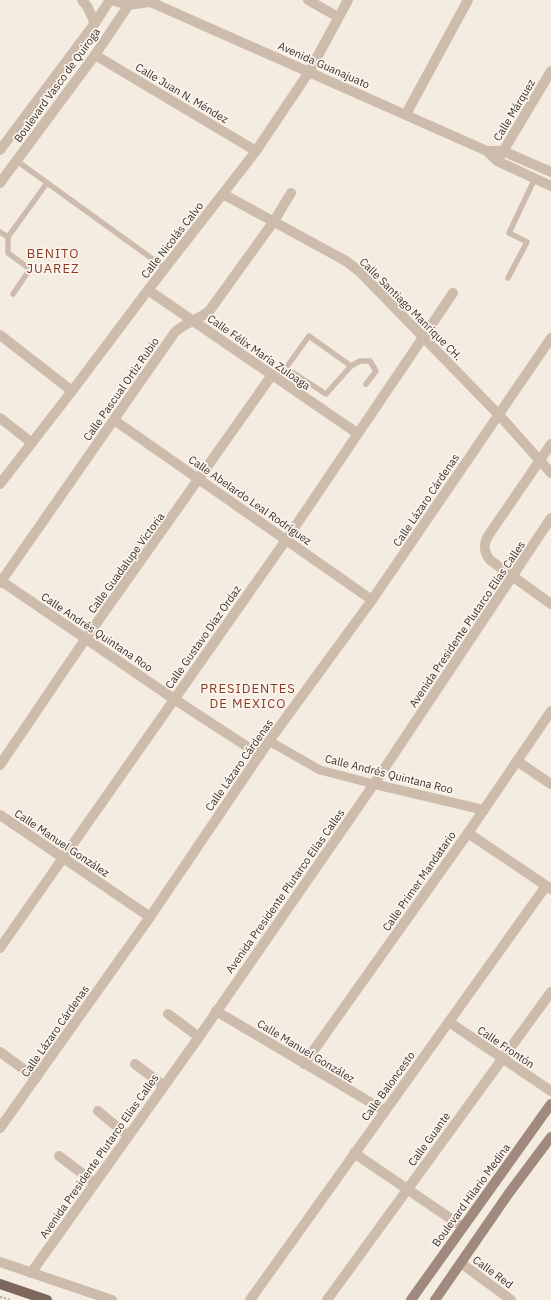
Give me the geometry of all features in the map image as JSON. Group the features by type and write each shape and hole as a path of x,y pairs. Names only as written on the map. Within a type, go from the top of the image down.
{"main road":[{"name":"Boulevard Hilario Medina","path":"411,1300 551,1104"},
{"path":"435,1300 509,1193 551,1136"},
{"path":"0,1284 47,1300"}],"street":[{"path":"82,0 87,6 95,23"},
{"name":"Boulevard Vasco de Quiroga","path":"0,150 111,0"},
{"name":"Avenida Guanajuato","path":"111,0 130,2 148,1 488,151 497,161 551,186"},
{"path":"308,0 338,17"},
{"name":"Calle Nicolás Calvo","path":"0,484 256,151 309,72 348,0"},
{"path":"406,114 468,0"},
{"name":"Boulevard Vasco de Quiroga","path":"0,183 95,55 130,2"},
{"name":"Calle Juan N. Méndez","path":"95,55 256,151"},
{"name":"Calle Márquez","path":"497,161 551,71"},
{"name":"Avenida Guanajuato","path":"488,151 503,151 551,172"},
{"name":"Calle Pascual Ortiz Rubio","path":"1,582 175,332 181,327 202,317 210,310 274,221 290,192"},
{"name":"Calle Santiago Manrique CH.","path":"223,194 346,261 355,268 498,415 551,473"},
{"name":"Calle Félix María Zuloaga","path":"148,290 357,434"},
{"name":"Calle Gustavo Díaz Ordaz","path":"0,948 286,540 453,293"},
{"path":"0,335 72,391"},
{"name":"Calle Lázaro Cárdenas","path":"0,1128 150,917 269,741 372,600 551,338"},
{"name":"Calle Guadalupe Victoria","path":"0,765 86,638 275,377"},
{"path":"0,418 32,442"},
{"name":"Calle Abelardo Leal Rodríguez","path":"114,420 372,600"},
{"path":"551,444 486,540 485,551 490,560 551,604"},
{"name":"Avenida Presidente Plutarco Elías Calles","path":"31,1273 127,1135 199,1037 374,784 551,518"},
{"name":"Calle Andrés Quintana Roo","path":"1,582 86,638 174,699 260,755"},
{"name":"Calle Primer Mandatario","path":"304,1064 468,833 551,711"},
{"name":"Calle Andrés Quintana Roo","path":"269,741 320,770 484,810"},
{"path":"517,761 551,784"},
{"name":"Calle Manuel González","path":"0,815 150,917"},
{"path":"468,833 548,888"},
{"name":"Calle Baloncesto","path":"250,1300 448,1022 548,888"},
{"name":"Calle Guante","path":"327,1300 551,992"},
{"name":"Calle Manuel González","path":"216,1011 385,1111"},
{"path":"168,1014 199,1037"},
{"name":"Calle Frontón","path":"448,1022 551,1091"},
{"path":"0,1052 36,1078"},
{"path":"135,1064 164,1086"},
{"path":"98,1111 127,1135"},
{"path":"354,1153 463,1227"},
{"path":"59,1156 95,1183"},
{"path":"0,1262 112,1300"},
{"name":"Calle Red","path":"461,1263 511,1300"}],"lane":[{"path":"17,161 165,268"},
{"path":"508,278 527,242 509,233 535,178"},
{"path":"13,294 30,269 8,253 8,237 47,183"},
{"path":"0,232 8,237"},
{"path":"275,377 286,368 309,336 351,366"},
{"path":"286,368 326,394 351,366 360,361 370,360 376,371 366,384"}],"path":[{"path":"0,1297 11,1300"}],"district":[{"name":"BENITO JUAREZ","path":"53,260"},
{"name":"PRESIDENTES DE MEXICO","path":"248,696"}]}
